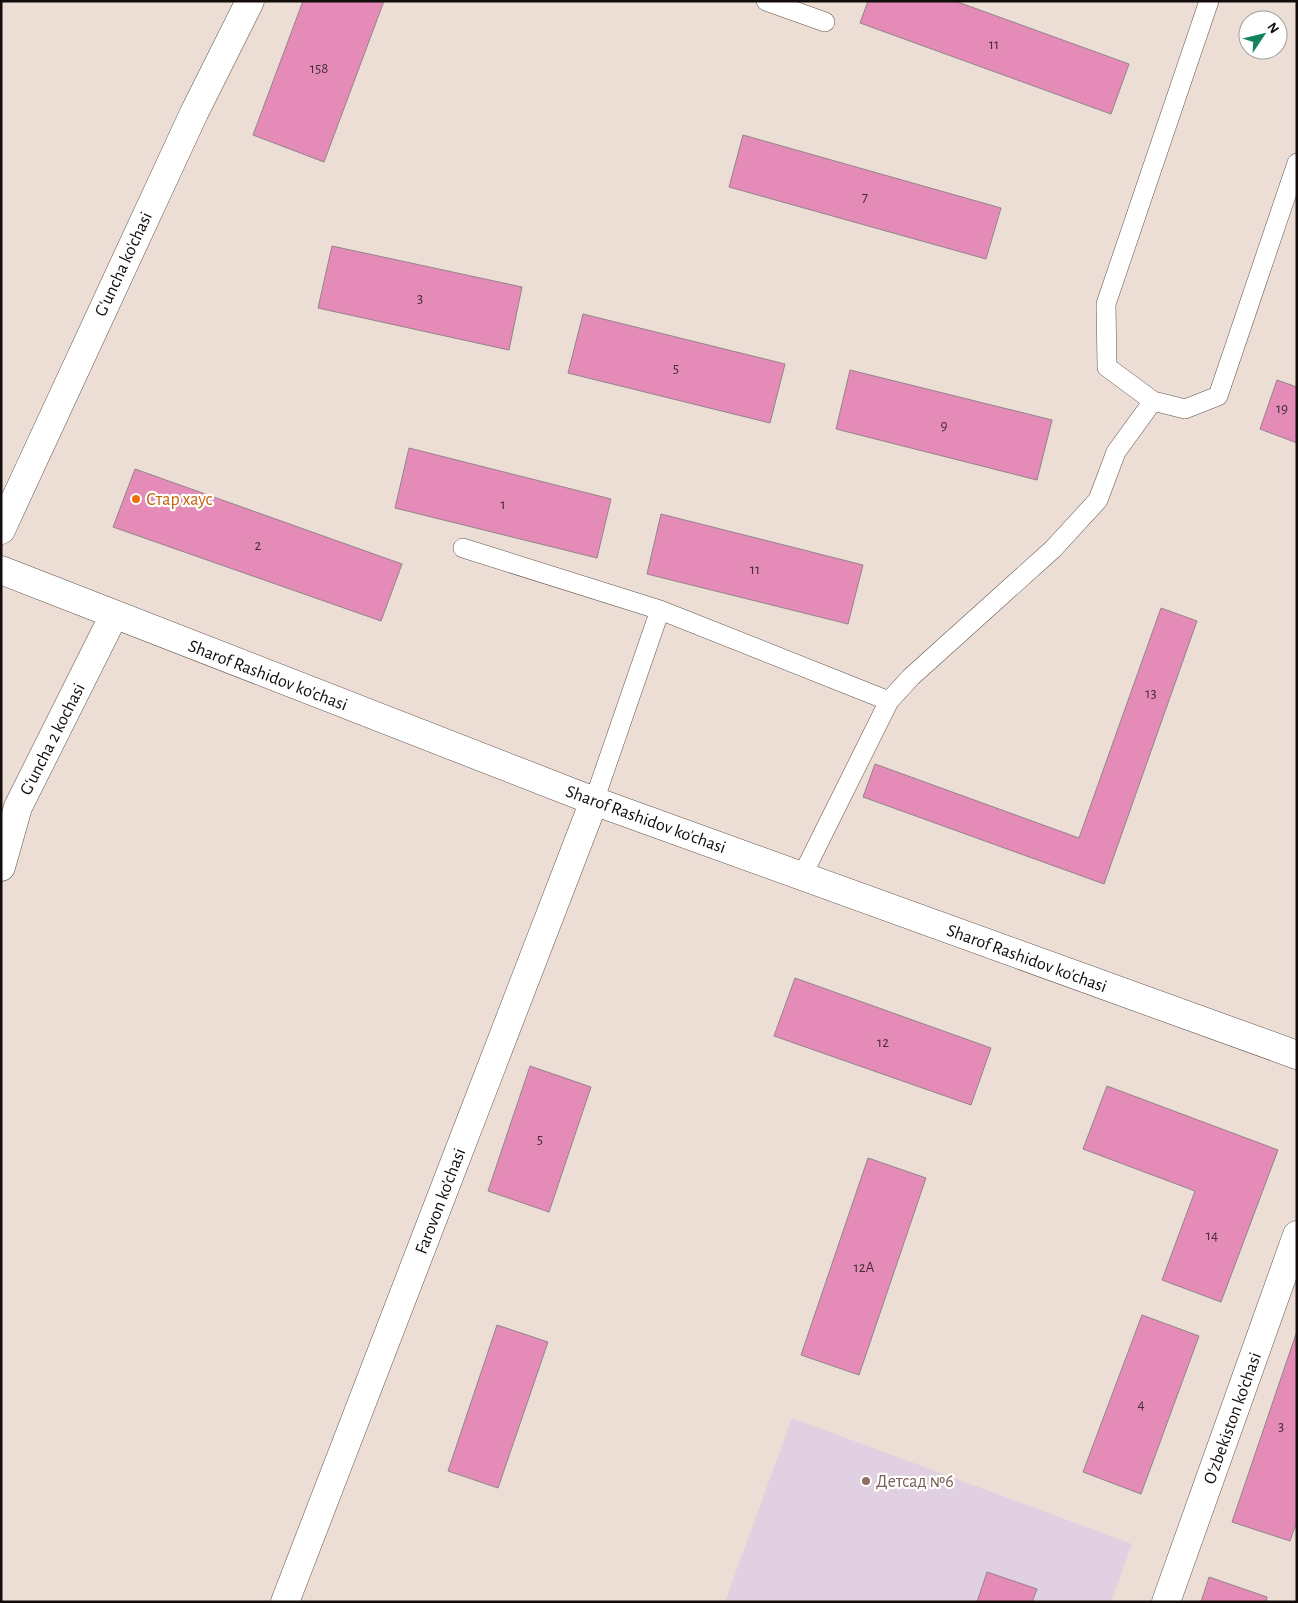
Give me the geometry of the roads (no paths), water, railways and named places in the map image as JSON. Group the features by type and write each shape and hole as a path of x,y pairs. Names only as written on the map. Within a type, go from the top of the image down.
{"street":[{"name":"G‘uncha ko'chasi","path":"2,524 194,113 250,1"},
{"name":"Sharof Rashidov ko'chasi","path":"1,570 594,801 1297,1055"},
{"name":"G‘uncha 2 kochasi","path":"1,867 18,807 114,615"},
{"name":"Farovon ko'chasi","path":"286,1602 594,801"},
{"name":"O‘zbekiston ko'chasi","path":"1166,1602 1297,1235"}],"lane":[{"path":"766,1 825,22"},
{"path":"1209,1 1106,304 1107,367 1153,401 1184,409 1218,396 1297,163"},
{"path":"802,876 889,702 911,677 1053,549 1098,500 1116,452 1153,401"},
{"path":"463,548 660,610 889,702"},
{"path":"594,801 660,610"}],"place":[{"name":"Стар хаус","path":"136,499"},
{"name":"Детсад №6","path":"866,1481"}]}
